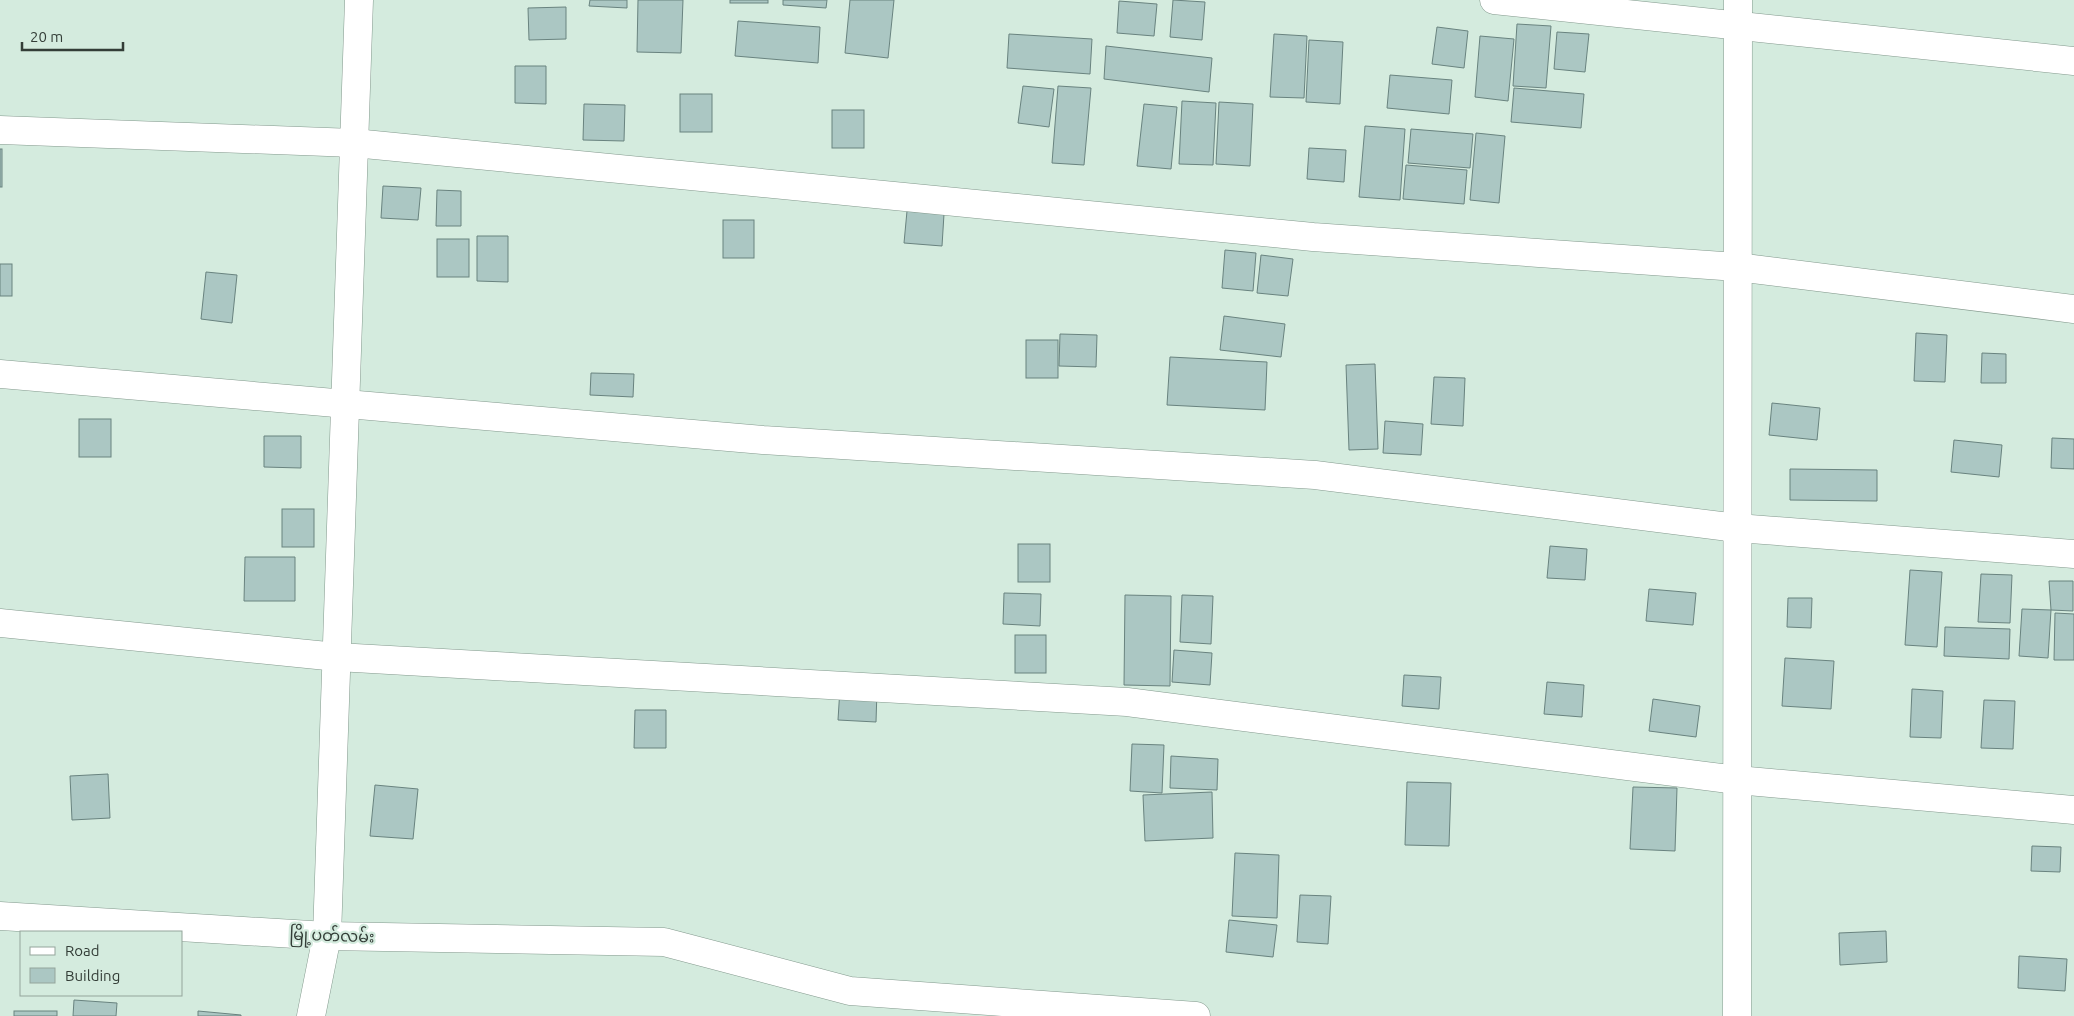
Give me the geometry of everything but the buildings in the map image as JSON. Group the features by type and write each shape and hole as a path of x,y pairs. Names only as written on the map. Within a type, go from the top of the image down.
{"street":[{"path":"311,1016 327,936 359,0"},
{"path":"1494,0 1738,13 2074,60"},
{"path":"1736,1016 1738,13"},
{"path":"0,130 354,143 1313,237 1737,267 2074,309"},
{"path":"0,374 763,440 1315,475 1737,528 2074,554"},
{"path":"0,623 337,657 1127,702 1737,780 2074,810"},
{"name":"မြို့ပတ်လမ်း","path":"0,916 327,936 664,942 850,991 1196,1016"}]}
